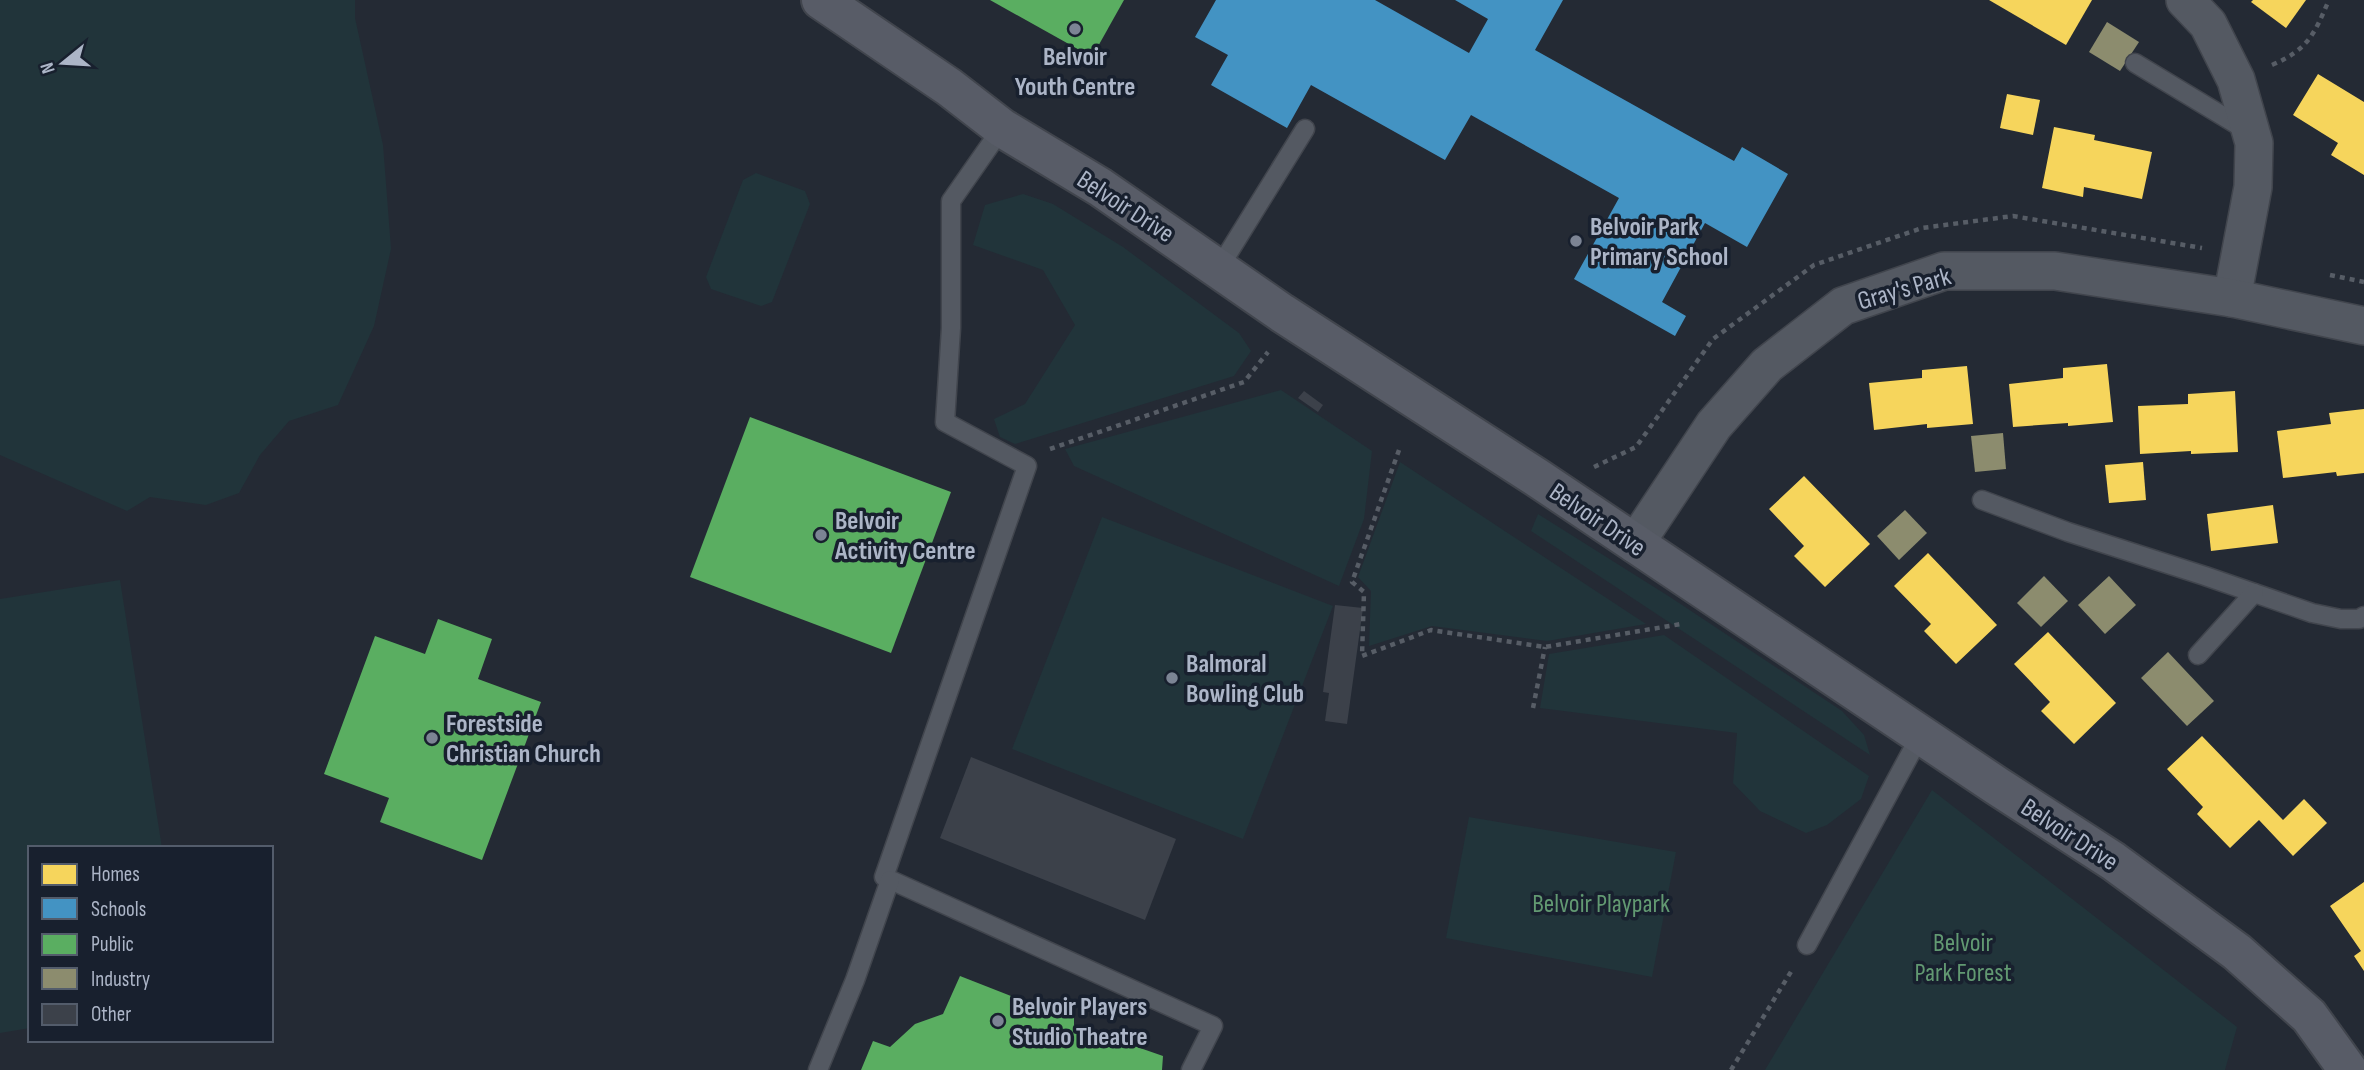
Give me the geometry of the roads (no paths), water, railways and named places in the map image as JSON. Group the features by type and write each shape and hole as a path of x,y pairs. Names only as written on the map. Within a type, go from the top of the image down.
{"street":[{"name":"Belvoir Drive","path":"821,0 949,87 1002,128 1100,187 1282,313 1536,477 2113,861 2237,952 2309,1016 2348,1070"},
{"path":"2185,0 2208,24 2236,80 2254,143 2253,187 2232,298"},
{"name":"Gray's Park","path":"1635,544 1714,425 1767,365 1843,306 1944,271 2055,271 2232,298 2364,326"}],"lane":[{"path":"2136,63 2252,134"},
{"path":"1002,128 951,201 951,328 945,422 1027,466 884,877 1213,1026 1191,1070"},
{"path":"1219,268 1305,129"},
{"path":"1982,500 2068,532 2312,613 2341,619 2359,619 2364,616"},
{"path":"2198,655 2254,593"},
{"path":"1807,945 1921,734"},
{"path":"818,1070 855,980 890,880"}],"place":[{"name":"Belvoir Youth Centre","path":"1075,29"},
{"name":"Belvoir Park Primary School","path":"1576,241"},
{"name":"Belvoir Activity Centre","path":"821,535"},
{"name":"Balmoral Bowling Club","path":"1172,678"},
{"name":"Forestside Christian Church","path":"432,738"},
{"name":"Belvoir Players Studio Theatre","path":"998,1021"}],"park label":[{"name":"Belvoir Playpark","path":"1601,903"},
{"name":"Belvoir Park Forest","path":"1963,957"}]}
